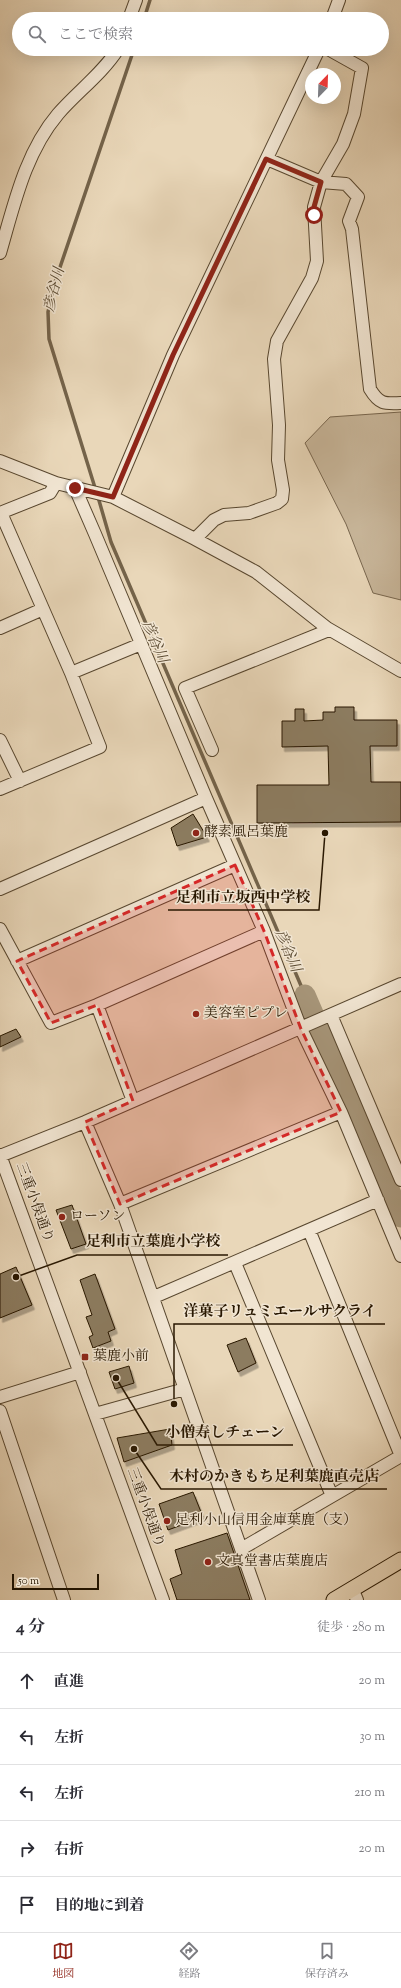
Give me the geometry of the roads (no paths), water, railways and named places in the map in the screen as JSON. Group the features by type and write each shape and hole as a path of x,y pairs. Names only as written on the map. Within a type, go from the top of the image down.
{"main road":[{"path":"334,1600 355,1594 401,1560"}],"street":[{"path":"132,12 136,0"},
{"path":"335,12 339,0"},
{"path":"0,253 17,192 37,143 58,114 98,73 112,56"},
{"path":"110,496 173,355 316,56"},
{"path":"195,539 214,520 224,516 249,513 277,504 282,499 283,490 278,460 280,425 274,359 277,342 312,278 318,261 314,207 321,182 343,144 354,114 362,68 341,56"},
{"path":"266,159 321,182 346,184 358,197 350,221 370,389 376,399 385,404 401,403"},
{"path":"0,461 56,483 110,496 195,539 256,572 304,612 329,630 401,671"},
{"path":"0,789 100,747 71,673 0,513 50,493 56,483"},
{"path":"80,490 141,644 401,1256"},
{"path":"0,628 43,609"},
{"path":"212,750 185,688 329,630"},
{"path":"71,673 141,644"},
{"path":"0,740 20,781"},
{"path":"0,889 206,798"},
{"path":"17,961 235,865"},
{"path":"0,929 51,1023 264,931"},
{"path":"0,1156 85,1122 401,984"},
{"path":"97,1004 133,1101"},
{"path":"327,1017 401,1180"},
{"path":"120,1204 341,1112"},
{"path":"85,1122 120,1204 154,1297 259,1600"},
{"name":"三重小俣通り","path":"0,1156 163,1600"},
{"path":"154,1297 378,1200"},
{"path":"241,1549 401,1456 309,1230"},
{"path":"235,1263 332,1496"},
{"path":"0,1397 80,1372"},
{"path":"95,1414 185,1389"},
{"path":"0,1411 64,1600"}],"waterway":[{"name":"彦谷川","path":"146,12 150,0"},
{"name":"彦谷川","path":"96,491 49,339 48,312 54,285 132,56"},
{"name":"彦谷川","path":"98,497 111,542 305,995"},
{"name":"彦谷川","path":"305,995 401,1217"}],"place":[{"name":"酵素風呂葉鹿","path":"196,833"},
{"name":"足利市立坂西中学校","path":"325,833"},
{"name":"美容室ピプレ","path":"196,1014"},
{"name":"ローソン","path":"62,1217"},
{"name":"足利市立葉鹿小学校","path":"16,1277"},
{"name":"葉鹿小前","path":"85,1357"},
{"name":"小僧寿しチェーン","path":"116,1378"},
{"name":"洋菓子リュミエールサクライ","path":"174,1404"},
{"name":"木村のかきもち足利葉鹿直売店","path":"134,1449"},
{"name":"足利小山信用金庫葉鹿（支）","path":"167,1521"},
{"name":"文真堂書店葉鹿店","path":"208,1562"}]}
